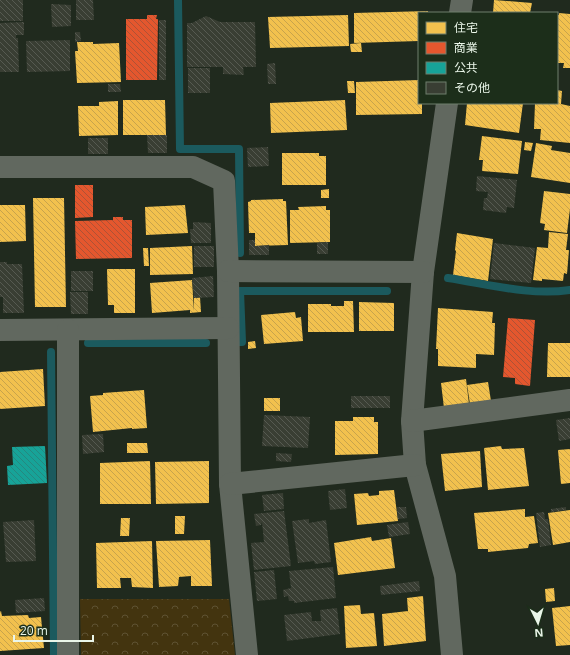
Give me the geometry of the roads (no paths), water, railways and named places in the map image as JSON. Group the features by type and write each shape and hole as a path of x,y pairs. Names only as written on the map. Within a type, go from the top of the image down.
{"street":[{"path":"460,12 462,0"},
{"path":"447,104 423,272 412,421 415,465 445,576 452,655"},
{"path":"0,167 193,167 224,181 228,272 230,484 247,655"},
{"path":"228,272 423,272"},
{"path":"0,330 228,328"},
{"path":"68,330 68,655"},
{"path":"412,421 570,400"},
{"path":"230,484 415,465"}],"waterway":[{"path":"178,0 180,149 239,149 240,253"},
{"path":"448,278 540,292 570,290"},
{"path":"238,342 242,342 240,291 387,291"},
{"path":"88,343 206,343"},
{"path":"51,352 54,655"}]}
